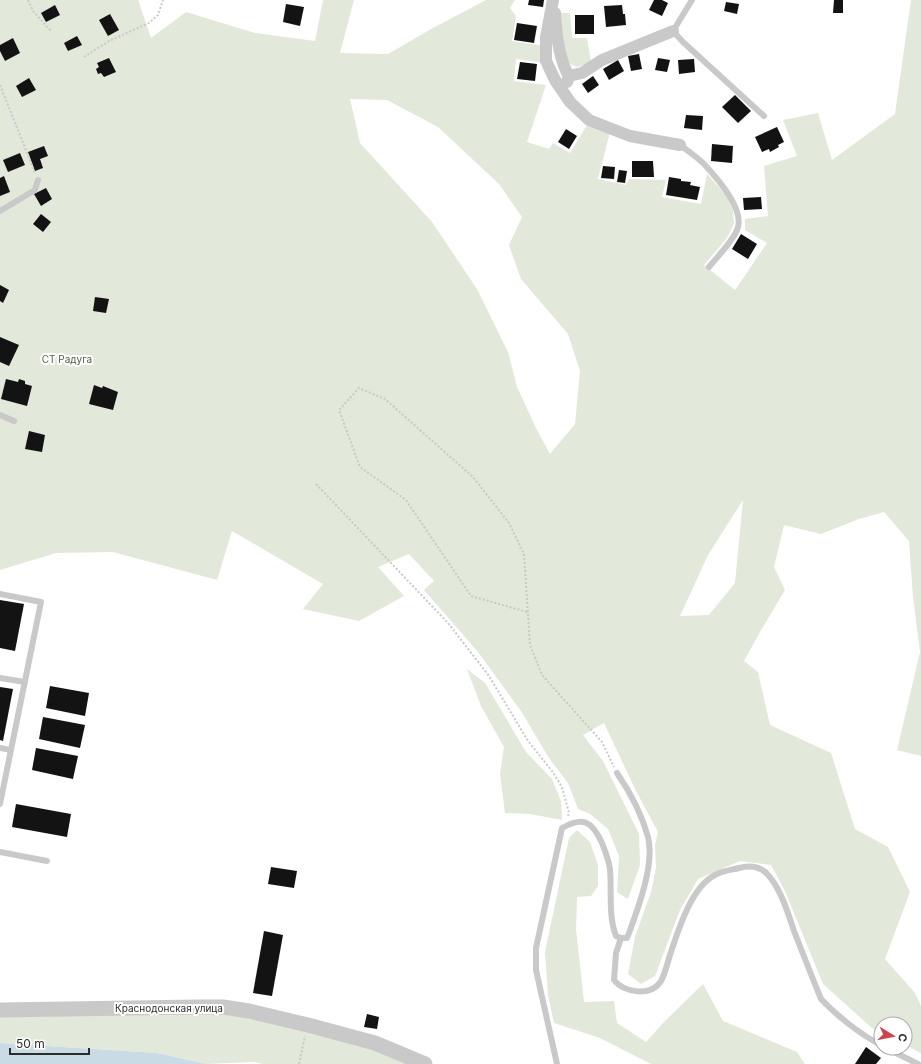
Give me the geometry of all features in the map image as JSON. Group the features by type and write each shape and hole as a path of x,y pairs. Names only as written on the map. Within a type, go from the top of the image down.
{"street":[{"path":"554,0 556,29 565,69 569,76 567,83 561,89"},
{"path":"554,0 546,37 546,61 555,80 570,102 590,120 630,136 680,144"},
{"path":"569,76 582,73 602,60 673,31"},
{"name":"Краснодонская улица","path":"0,1010 196,1006 249,1011 375,1043 425,1064"}],"lane":[{"path":"692,0 673,31 683,42 764,116"},
{"path":"680,144 703,163 729,194 739,221 738,230 709,267"},
{"path":"0,211 34,190 38,180"},
{"path":"0,415 14,421"},
{"path":"0,594 41,602 0,804"},
{"path":"0,678 25,682"},
{"path":"0,748 11,750"},
{"path":"557,1064 536,970 536,948 562,828 572,822 580,821 587,822 596,831 604,847 610,868 612,926 616,936 627,938 642,898 647,875 649,851 648,838 639,813 617,773"},
{"path":"0,852 47,862"},
{"path":"621,938 616,953 614,980 618,985 627,989 642,992 654,989 661,980 680,924 691,900 704,884 714,875 747,866 754,866 769,875 782,897 821,999 832,1011 873,1041"},
{"path":"902,1056 918,1064"}],"path":[{"path":"28,0 33,11 51,31"},
{"path":"84,57 109,41 149,23 158,14 163,0"},
{"path":"0,85 38,180"},
{"path":"527,612 471,596 406,500 360,467 339,410 359,388 385,399 473,477 509,522 524,554 530,645 542,675 602,742 617,773"},
{"path":"316,484 448,623 489,676 528,741 552,771 562,787 569,813 562,828"},
{"path":"300,1064 306,1031"}],"green space":[{"name":"СТ Радуга","path":"0,0 138,0 151,38 186,12 255,33 315,41 323,0 354,0 340,53 388,54 486,0 515,0 510,8 516,16 512,41 544,46 544,63 516,59 514,81 546,85 527,142 549,149 553,143 570,153 587,125 610,132 598,179 626,185 629,179 666,180 662,197 701,204 707,174 727,196 733,210 734,224 727,238 704,265 735,290 767,243 745,230 745,219 768,216 764,166 797,156 783,120 818,113 832,160 895,114 911,0 921,0 921,756 897,750 920,652 913,597 909,541 884,512 859,519 821,534 784,525 774,567 785,590 744,661 758,672 770,725 831,753 855,829 888,847 910,892 885,959 915,993 921,1006 921,1053 913,1049 913,1016 873,1016 873,1029 823,984 785,891 771,865 740,861 698,879 680,910 655,976 641,984 628,974 635,937 651,892 656,868 655,845 658,832 636,791 604,723 583,735 603,761 639,834 640,865 628,899 617,892 619,856 608,829 590,814 578,809 568,783 549,758 521,711 478,652 424,590 434,581 409,554 378,567 404,596 359,621 303,609 323,584 232,531 217,580 113,552 56,553 0,570","holes":["350,99 387,100 438,127 499,184 522,217 509,245 521,279 568,334 580,371 575,424 550,454 517,387 508,352 477,289 432,222 360,143","743,500 735,583 709,615 680,616 708,555"]},
{"path":"560,13 570,13 572,38 587,38 591,62 577,67 568,63 560,34"},
{"path":"467,669 485,683 526,752 552,779 561,801 562,820 530,814 505,813 500,774 504,747 481,706"},
{"path":"577,830 590,842 598,865 598,886 591,896 577,897 576,929 584,1002 614,1001 617,1023 646,1042 703,984 723,1021 797,1052 805,1064 651,1064 600,1038 554,1023 548,995 545,952 569,838"},
{"path":"219,1013 285,1024 372,1047 412,1064 263,1064 254,1062 206,1064 157,1053 0,1043 0,1017"}],"water":[{"path":"0,1043 157,1053 206,1064 0,1064"}],"building":[{"path":"529,0 544,0 543,7 528,5"},
{"path":"654,0 662,0 668,3 662,16 649,10"},
{"path":"834,0 843,0 843,13 833,13"},
{"path":"726,2 739,4 737,14 724,11"},
{"path":"286,4 304,7 300,26 283,22"},
{"path":"55,5 60,15 46,22 41,13"},
{"path":"622,5 626,25 606,27 604,6"},
{"path":"110,14 119,30 108,36 99,20"},
{"path":"575,15 594,15 594,34 575,34"},
{"path":"517,23 537,26 534,43 514,40"},
{"path":"77,36 82,45 68,51 64,43"},
{"path":"13,38 20,53 5,61 0,51 0,45"},
{"path":"639,54 642,69 631,71 628,56"},
{"path":"109,58 116,72 104,77 101,73 98,74 96,69 99,67 97,63"},
{"path":"658,58 670,60 667,72 655,70"},
{"path":"694,59 695,72 679,74 678,60"},
{"path":"618,60 624,71 609,80 603,69"},
{"path":"520,62 537,64 535,81 517,79"},
{"path":"593,76 599,85 588,93 582,84"},
{"path":"29,78 36,90 22,97 16,86"},
{"path":"735,95 751,111 738,123 722,107"},
{"path":"686,115 703,116 702,130 684,128"},
{"path":"777,127 784,142 770,152 769,149 762,152 755,137"},
{"path":"566,129 577,136 569,149 558,142"},
{"path":"712,144 733,146 732,163 711,161"},
{"path":"44,146 48,156 40,159 43,168 35,171 28,152"},
{"path":"20,153 25,165 8,172 3,160"},
{"path":"632,161 653,161 654,177 632,177"},
{"path":"603,166 615,167 614,179 601,178"},
{"path":"619,170 627,171 625,183 617,182"},
{"path":"4,176 10,192 0,196 0,178"},
{"path":"669,177 681,179 681,181 691,182 690,185 700,187 697,200 666,195"},
{"path":"46,188 52,199 41,206 34,194"},
{"path":"761,197 762,209 744,210 743,198"},
{"path":"41,214 51,222 43,232 33,224"},
{"path":"741,234 757,244 748,259 732,249"},
{"path":"0,285 9,290 3,303 0,301"},
{"path":"95,297 109,299 106,313 93,311"},
{"path":"0,337 19,345 9,366 0,362"},
{"path":"6,379 18,382 19,379 25,381 25,384 32,386 27,406 1,399"},
{"path":"94,385 102,388 103,386 118,392 113,410 89,404"},
{"path":"29,431 45,435 42,452 25,449"},
{"path":"0,600 24,604 15,651 0,648"},
{"path":"50,686 89,693 85,716 46,708"},
{"path":"0,687 13,689 3,741 0,740"},
{"path":"43,717 85,725 80,748 39,739"},
{"path":"36,748 78,756 73,779 32,770"},
{"path":"16,804 71,814 67,837 12,827"},
{"path":"271,867 297,871 294,888 268,884"},
{"path":"264,931 283,935 272,996 253,993"},
{"path":"367,1014 379,1017 377,1029 364,1027"},
{"path":"866,1047 873,1052 873,1056 878,1056 881,1058 876,1064 855,1064"}]}
